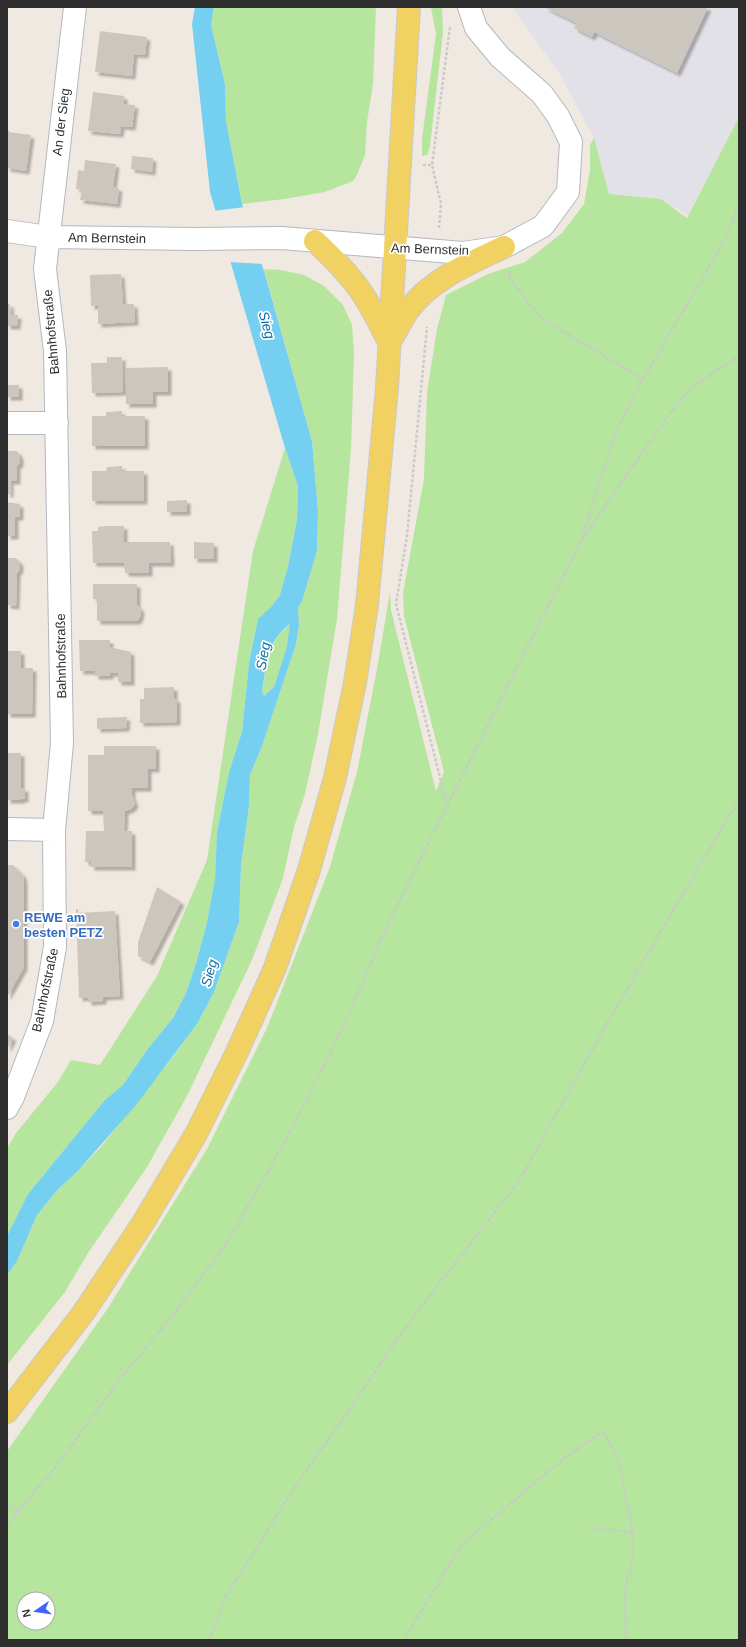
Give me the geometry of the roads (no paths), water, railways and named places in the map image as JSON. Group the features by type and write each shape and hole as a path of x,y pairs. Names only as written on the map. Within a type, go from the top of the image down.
{"main road":[{"path":"7,1412 84,1312 142,1223 196,1134 240,1045 275,968 309,870 335,778 355,683 368,597 387,388 409,7"},
{"path":"315,241 338,263 358,287 375,314 389,343"},
{"path":"389,343 408,311 434,284 467,264 504,247"}],"street":[{"name":"An der Sieg","path":"48,237 75,7"},
{"name":"Am Bernstein","path":"48,237 195,239 282,238 463,253 504,247 543,226 568,192 571,142 558,116 542,94 500,57 476,28 469,7"},
{"path":"7,231 48,237"},
{"name":"Bahnhofstraße","path":"7,1108 13,1098 42,1021 55,947 54,830 62,743 55,351 45,269 48,237"},
{"path":"7,423 57,423"},
{"path":"7,829 54,830"}],"water":[{"name":"Sieg","path":"195,7 214,7 211,25 225,84 226,121 242,204 265,274 312,441 318,511 317,551 302,601 298,608 299,625 296,644 262,746 250,775 249,806 241,865 239,922 214,992 197,1024 136,1105 77,1172 59,1188 37,1215 17,1261 7,1275 7,1236 28,1194 105,1100 123,1085 147,1050 173,1018 186,993 207,922 215,879 217,832 229,772 242,732 249,663 258,619 271,607 280,595 288,566 297,520 298,486 285,448 210,192 192,24","holes":["290,624 287,646 274,687 264,696 262,691 269,654 276,638"]}],"place":[{"name":"REWE am besten PETZ","path":"16,924"}]}
